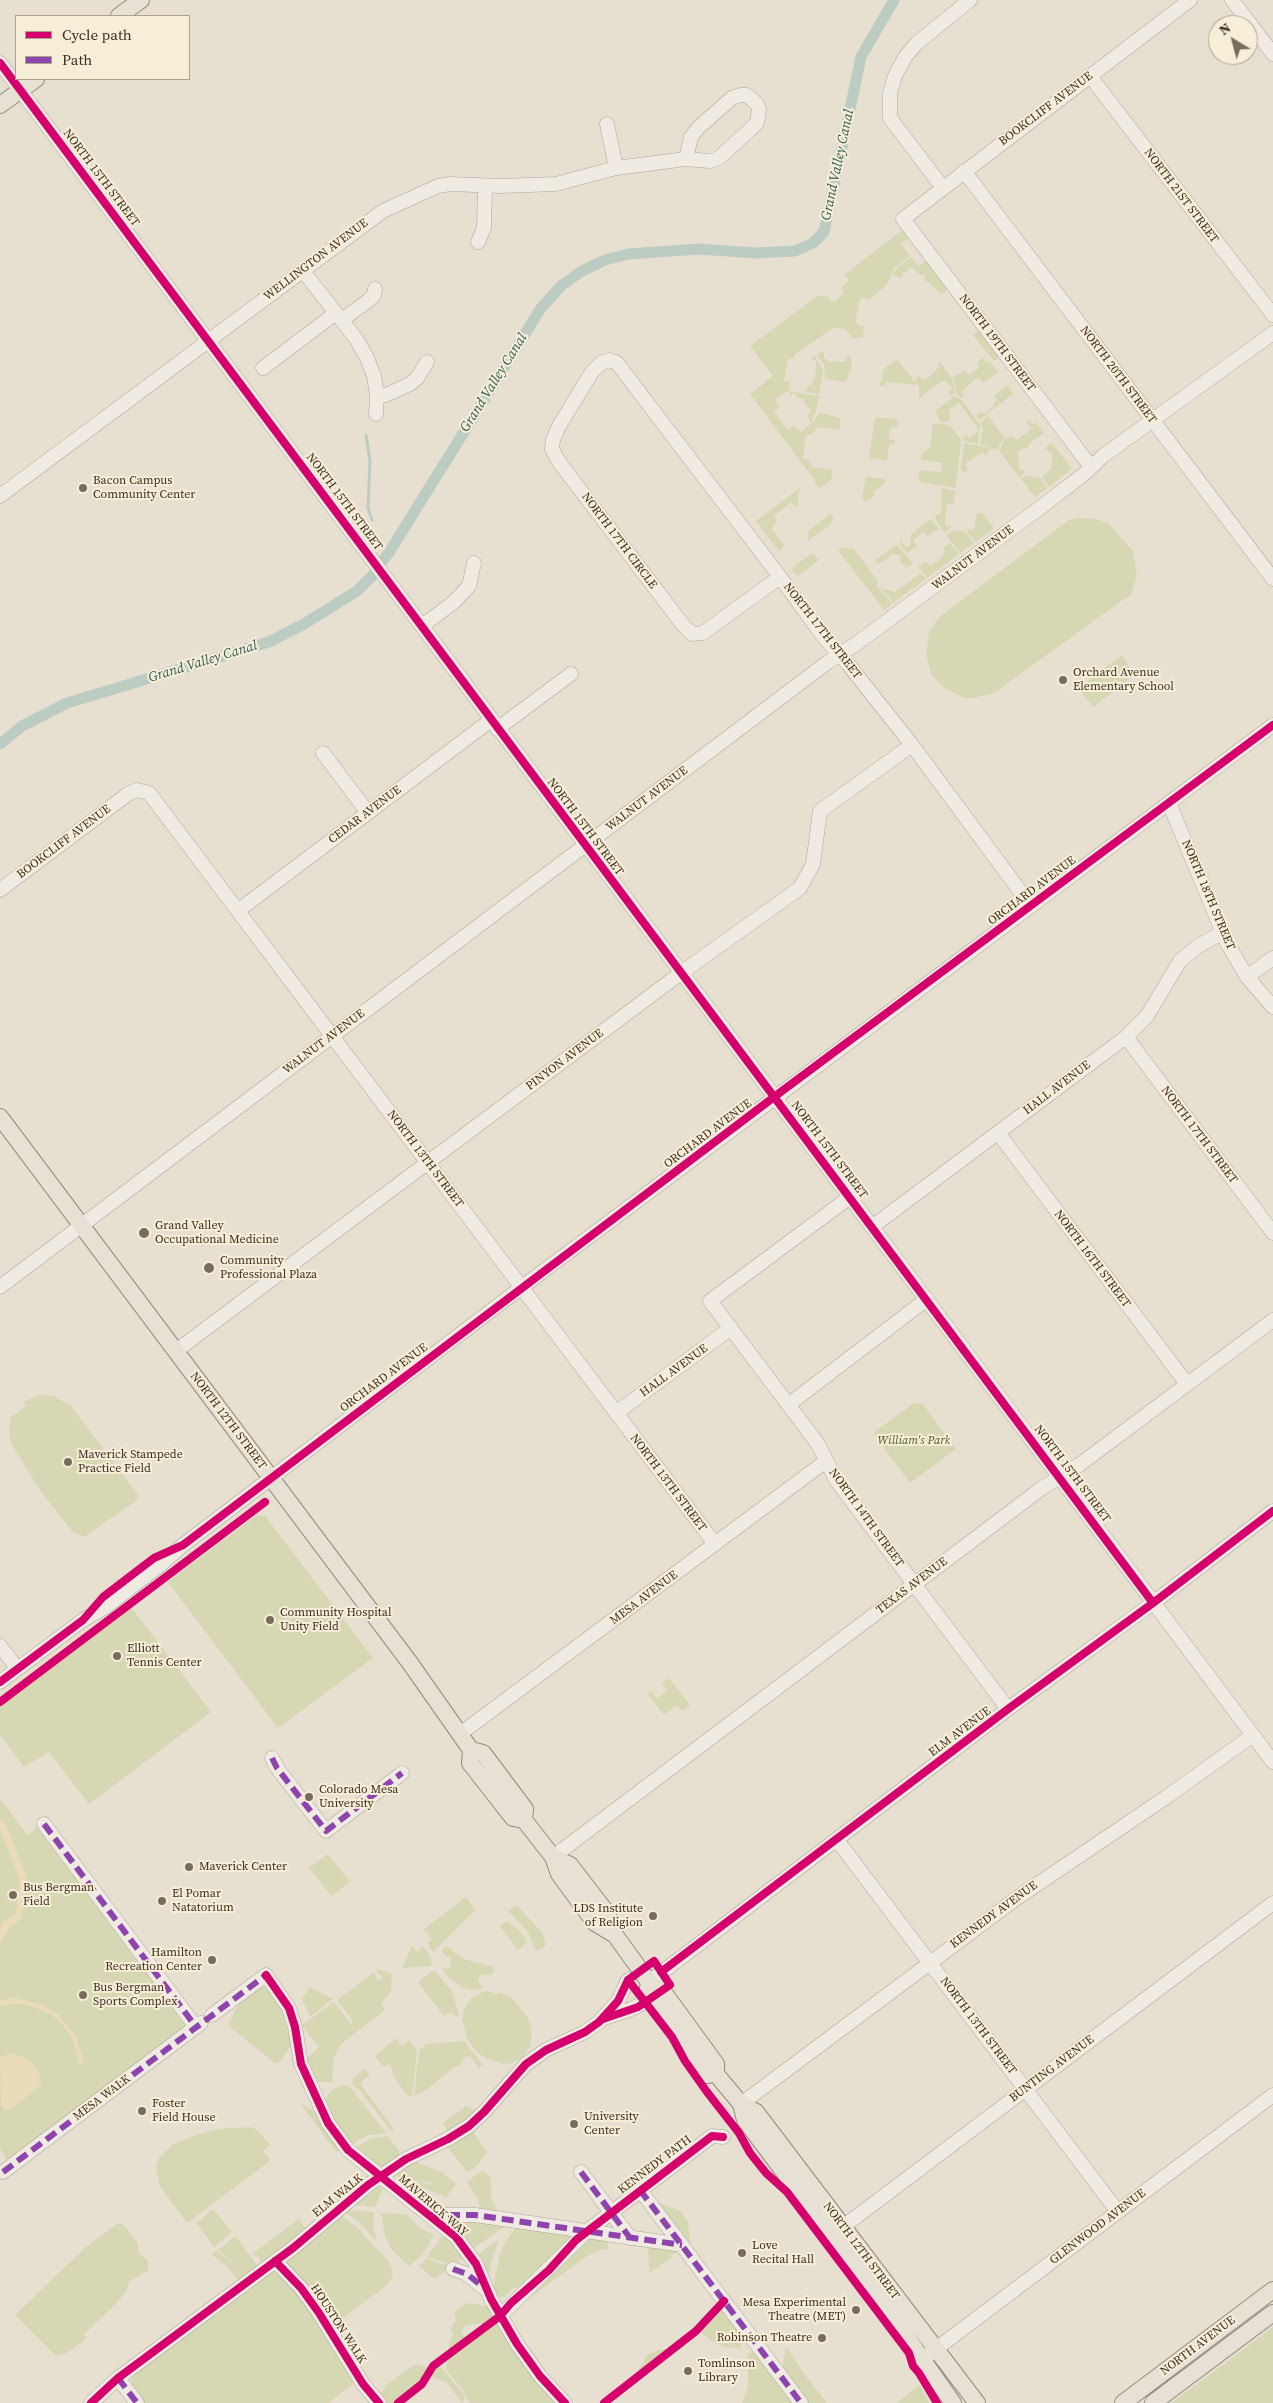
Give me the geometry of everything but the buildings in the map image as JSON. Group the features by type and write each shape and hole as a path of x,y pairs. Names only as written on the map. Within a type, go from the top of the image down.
{"main road":[{"path":"121,15 141,0"},
{"path":"0,105 35,80"},
{"name":"NORTH 12TH STREET","path":"0,1117 410,1662 472,1750 483,1753 511,1790 525,1809 524,1820 553,1857 559,1874 595,1923 614,1935 649,1982 662,1990 716,2064 716,2074 741,2104 745,2120 837,2231 929,2354 976,2403"},
{"name":"NORTH AVENUE","path":"1123,2403 1273,2290"},
{"name":"NORTH AVENUE","path":"1153,2403 1273,2313"},
{"name":"NORTH 12TH STREET","path":"929,2354 953,2403"}],"street":[{"path":"943,188 890,118 890,93 895,76 905,57 917,43 970,0"},
{"name":"BOOKCLIFF AVENUE","path":"903,219 1190,0"},
{"path":"1232,0 1273,54"},
{"name":"NORTH 15TH STREET","path":"0,63 209,340 494,725 873,1226 1273,1762"},
{"name":"NORTH 21ST STREET","path":"1090,76 1273,315"},
{"name":"WELLINGTON AVENUE","path":"0,496 383,211 422,192 450,184 485,186 556,184 616,168 686,159 702,162 719,158 756,122 759,109 757,104 747,95 732,98 699,127 691,137 686,159"},
{"path":"607,124 616,168"},
{"name":"NORTH 20TH STREET","path":"964,171 1273,579"},
{"path":"478,242 484,228 485,186"},
{"name":"NORTH 19TH STREET","path":"903,219 1091,467"},
{"path":"303,270 339,317 366,358 374,376 377,396 376,414"},
{"path":"263,368 339,317 369,300 374,295 374,289"},
{"name":"WALNUT AVENUE","path":"0,1286 839,655 949,576 1152,419 1273,333"},
{"name":"NORTH 17TH CIRCLE","path":"610,360 601,363 592,372 559,426 553,440 552,449 559,462 683,625 692,634 703,633 780,576"},
{"name":"NORTH 17TH STREET","path":"610,360 617,363 839,655 912,745 1031,906"},
{"path":"377,396 386,396 410,384 417,378 426,362"},
{"path":"422,626 454,602 468,586 474,564"},
{"name":"CEDAR AVENUE","path":"239,910 368,813 494,725 572,674"},
{"name":"ORCHARD AVENUE","path":"0,1682 83,1620 124,1593 183,1545 522,1287 1273,726"},
{"name":"PINYON AVENUE","path":"176,1351 681,973 800,888 812,864 820,811 912,745"},
{"path":"323,753 368,813"},
{"name":"NORTH 13TH STREET","path":"128,794 137,790 146,791 154,798 714,1544"},
{"name":"BOOKCLIFF AVENUE","path":"0,890 128,794"},
{"name":"NORTH 18TH STREET","path":"1169,803 1222,933 1247,977 1273,1007"},
{"name":"HALL AVENUE","path":"873,1226 1126,1036 1147,1016 1180,961 1198,946 1222,933"},
{"path":"1247,977 1273,958"},
{"name":"NORTH 17TH STREET","path":"1126,1036 1273,1233"},
{"name":"NORTH 16TH STREET","path":"998,1133 1187,1384"},
{"name":"NORTH 14TH STREET","path":"850,1197 710,1301 818,1444 836,1480 1008,1709"},
{"path":"788,1405 927,1299"},
{"name":"TEXAS AVENUE","path":"553,1857 1042,1488 1079,1465 1273,1320"},
{"name":"HALL AVENUE","path":"616,1413 731,1328"},
{"name":"MESA AVENUE","path":"460,1734 826,1461"},
{"name":"ELM AVENUE","path":"649,1982 1008,1709 1154,1603 1273,1511"},
{"path":"0,1646 18,1669"},
{"name":"KENNEDY AVENUE","path":"741,2104 1038,1883 1168,1796 1252,1735"},
{"path":"272,1758 326,1831 402,1774"},
{"path":"44,1824 203,2022"},
{"name":"NORTH 13TH STREET","path":"838,1840 1118,2212"},
{"name":"BUNTING AVENUE","path":"837,2231 1273,1903"},
{"name":"MESA WALK","path":"3,2172 266,1975"},
{"name":"MAVERICK WAY","path":"266,1975 289,2008 295,2027 301,2064 328,2124 348,2150 456,2237 471,2256 500,2316 522,2351 561,2401"},
{"name":"ELM WALK","path":"91,2403 118,2378 275,2261 381,2176 406,2159 448,2139 469,2126 484,2112 526,2064 554,2046 593,2028 603,2019 618,2001 628,1980"},
{"name":"ELM WALK","path":"603,2019 630,2010 646,2002"},
{"name":"GLENWOOD AVENUE","path":"929,2354 1273,2095"},
{"name":"KENNEDY PATH","path":"500,2316 587,2231 640,2190 717,2136"},
{"path":"581,2172 630,2238"},
{"path":"640,2190 801,2403"},
{"path":"430,2215 475,2215 682,2245"},
{"name":"HOUSTON WALK","path":"275,2261 306,2294 363,2384 379,2403"},
{"path":"453,2269 474,2278 490,2297 517,2298"},
{"path":"118,2378 137,2403"}],"green space":[{"path":"905,228 911,236 901,244 910,256 894,268 887,285 868,300 864,297 860,299 855,321 859,326 864,327 863,337 852,338 845,329 833,328 794,355 794,359 788,359 784,381 790,382 789,390 775,399 779,408 774,411 784,425 788,429 793,426 801,432 814,421 819,413 841,418 839,430 817,427 812,435 807,435 805,441 803,459 809,460 812,467 833,470 831,480 819,489 813,478 750,394 773,376 750,346 817,296 827,296 832,302 835,302 844,292 842,287 849,280 844,275"},
{"path":"911,257 918,266 927,261 945,284 946,290 942,295 925,281 925,275 920,275 912,267 905,273 902,272 902,278 892,275 898,267"},
{"path":"980,329 1001,356 994,361 973,335"},
{"path":"821,352 824,353 824,358 828,361 846,361 847,355 850,356 852,366 846,382 825,379 824,365 817,355"},
{"path":"815,356 823,371 819,394 806,392 808,385 812,385 815,379 816,360 811,359"},
{"path":"983,358 987,363 990,361 998,372 983,383 980,378 975,379 961,392 965,397 960,397 957,394 953,377 964,371 970,375 979,368 977,363"},
{"path":"897,359 917,385 886,382 885,386 880,385 884,369"},
{"path":"940,362 952,379 955,393 951,396 949,393 952,388 944,380 919,398 919,387 915,379 919,376 922,380 928,378 940,366 938,363"},
{"path":"1008,385 1013,394 979,420 976,416 981,412 984,414 994,406 993,403 997,401 994,396"},
{"path":"788,391 819,396 811,422 807,415 811,412 802,398 799,399 794,393 791,395"},
{"path":"955,396 962,400 980,425 978,444 965,441 960,435 963,437 967,434 969,438 979,430 959,403 949,410 950,419 946,422 941,422 935,411"},
{"path":"988,416 1004,437 997,450 980,444 983,430 980,422"},
{"path":"877,417 898,420 897,428 891,427 889,433 889,439 895,440 894,444 889,444 887,461 869,458 875,419"},
{"path":"1029,420 1032,424 1036,422 1044,433 1029,444 1028,448 1018,451 1019,470 1025,471 1020,478 999,451 1005,438 1012,436 1017,440 1031,429 1026,422"},
{"path":"933,423 950,425 961,440 956,487 954,488 918,481 920,470 941,472 942,463 921,460 922,453 930,448"},
{"path":"964,443 990,448 986,456 983,452 965,465 968,470 966,472 961,471"},
{"path":"1052,443 1072,469 1049,487 1042,477 1051,468 1053,456 1045,448"},
{"path":"1025,476 1040,478 1048,488 1035,497 1021,479"},
{"path":"866,477 885,479 886,482 873,492 875,495 866,502 862,498"},
{"path":"801,487 798,493 798,505 795,506 791,502 774,516 777,521 772,529 785,546 779,551 756,521"},
{"path":"942,488 956,491 953,504 948,503 946,509 945,526 951,527 945,533 934,517 941,512"},
{"path":"977,513 982,513 994,528 976,542 967,532 968,529 974,530"},
{"path":"830,514 834,517 828,527 808,541 808,531"},
{"path":"1081,518 1095,519 1108,523 1133,551 1137,576 1131,594 994,693 974,698 964,698 946,689 932,676 926,655 929,633 938,618 1069,520"},
{"path":"931,519 939,529 927,536 924,532 913,540 917,546 907,553 900,545 900,542 902,540 902,544 909,548 911,534"},
{"path":"953,530 965,532 974,543 960,553 946,535"},
{"path":"950,543 959,554 927,578 918,566 925,562 931,566 943,556 944,547"},
{"path":"897,545 913,564 907,568 900,561 901,555 890,554 889,558 878,564 875,560"},
{"path":"841,548 854,549 878,581 877,586 892,604 884,610 838,550"},
{"path":"812,553 819,560 798,576 792,571 792,568"},
{"path":"921,573 926,579 893,603 881,588 895,592"},
{"path":"1122,655 1134,675 1093,707 1078,688"},
{"name":"Maverick Stampede Practice Field","path":"40,1395 54,1396 71,1406 138,1495 137,1500 84,1537 74,1533 41,1492 11,1443 9,1431 11,1417 26,1406 23,1402"},
{"name":"William's Park","path":"914,1403 923,1404 956,1449 910,1483 873,1433"},
{"name":"Community Hospital Unity Field","path":"257,1515 265,1516 373,1658 278,1728 168,1582"},
{"name":"Elliott Tennis Center","path":"131,1607 211,1712 89,1804 49,1752 24,1767 0,1735 0,1706"},
{"path":"669,1678 690,1705 682,1711 676,1705 664,1715 648,1694 651,1691 657,1698 667,1691 662,1683"},
{"name":"Bus Bergman Sports Complex","path":"0,1798 27,1835 37,1827 186,2025 185,2028 13,2160 6,2158 0,2149"},
{"path":"328,1854 350,1882 331,1896 309,1868"},
{"path":"466,1897 475,1910 433,1952 427,1943 432,1939 424,1929"},
{"path":"516,1905 542,1932 546,1945 538,1951 535,1949 528,1932 508,1911"},
{"path":"507,1921 519,1930 527,1942 518,1950 500,1926"},
{"path":"412,1946 417,1952 423,1946 430,1956 432,1966 402,1968"},
{"path":"446,1946 464,1959 493,1967 494,1972 491,1975 481,1975 478,1979 478,1982 484,1988 476,1990 463,1988 446,1975 442,1969 449,1968 451,1959 441,1952"},
{"path":"376,1970 392,1974 391,1992 381,2003 385,2010 340,2045 334,2058 332,2082 315,2082 306,2059 319,2047 302,2025 334,2002 351,2024 353,2021 337,2000 374,1972 378,1981 383,1978"},
{"path":"432,1971 436,1972 452,1992 459,2014 456,2018 451,2012 444,2016 418,1982"},
{"path":"262,1986 272,1992 281,2010 292,2044 279,2063 275,2063 232,2029 229,2023 235,2010 247,1994"},
{"path":"310,1987 333,1999 310,2017 302,1998"},
{"path":"485,1991 494,1992 493,1994 498,1992 512,1998 529,2019 532,2032 530,2046 523,2057 512,2063 503,2064 485,2058 475,2050 467,2038 462,2019 464,2010 471,1998"},
{"path":"396,2038 402,2046 409,2040 417,2051 412,2097 406,2094 393,2075 391,2066 389,2064 383,2067 375,2056"},
{"path":"464,2041 483,2065 479,2068 471,2057 466,2056 460,2065 454,2067 429,2088 414,2097 419,2050 427,2044"},
{"path":"365,2069 370,2075 362,2081 361,2085 394,2129 391,2131 358,2088 356,2089 352,2084 354,2077"},
{"path":"343,2085 350,2087 386,2133 369,2135 350,2145 322,2102 333,2089"},
{"path":"300,2103 315,2111 340,2150 336,2152"},
{"path":"466,2106 477,2111 448,2132 443,2123"},
{"path":"251,2127 257,2130 270,2145 263,2151 270,2159 269,2162 187,2223 159,2185 156,2167 159,2158 172,2145 193,2136 218,2129"},
{"path":"472,2130 487,2152 478,2165 468,2172 446,2146"},
{"path":"388,2136 399,2151 399,2156 380,2169 355,2148 370,2139"},
{"path":"413,2161 442,2172 456,2184 450,2192 447,2191 450,2193 446,2198 424,2188 407,2191 402,2188 410,2183 421,2182 439,2186 428,2182 420,2181 410,2182 401,2187 397,2181 398,2172"},
{"path":"483,2171 491,2177 491,2197 498,2212 480,2212 477,2198 467,2182 471,2179 476,2191 471,2178"},
{"path":"376,2187 383,2188 375,2207 355,2204"},
{"path":"657,2202 679,2210 688,2221 690,2247"},
{"path":"213,2209 232,2232 214,2247 196,2222 203,2220 202,2218"},
{"path":"346,2210 374,2212 373,2224 377,2242 359,2222 344,2212"},
{"path":"381,2213 399,2214 403,2220 400,2214 407,2215 419,2227 434,2235 431,2240 410,2227 431,2241 422,2255 409,2266 391,2249 385,2237"},
{"path":"342,2216 364,2233 363,2235 388,2260 393,2272 392,2278 386,2286 331,2327 284,2261"},
{"path":"465,2217 506,2226 472,2249 461,2236 467,2227"},
{"path":"299,2219 306,2229 261,2263 258,2256 256,2257 253,2253"},
{"path":"122,2223 137,2242 139,2253 148,2261 148,2270 130,2281 126,2291 115,2305 84,2334 87,2338 67,2353 55,2355 15,2315 86,2247 117,2224"},
{"path":"518,2225 578,2233 522,2287 513,2288 505,2297 498,2297 494,2294 494,2283 500,2254 506,2241"},
{"path":"236,2237 257,2265 257,2268 238,2281 228,2267 212,2255 216,2251 234,2264 240,2271 234,2263 217,2250 221,2247 222,2249"},
{"path":"440,2237 450,2238 463,2258 453,2265 427,2257 437,2243 441,2244 438,2242"},
{"path":"585,2238 609,2238 607,2250 603,2249 587,2256 531,2297 529,2292"},
{"path":"499,2239 491,2263 488,2279 479,2254"},
{"path":"648,2243 680,2251 671,2255 672,2257 650,2273"},
{"path":"427,2258 452,2266 434,2279 419,2266"},
{"path":"279,2268 354,2373 354,2383 328,2403 144,2403 137,2396 130,2384 134,2373 272,2269"},
{"path":"467,2303 488,2306 494,2317 490,2321 488,2319 483,2325 480,2323 466,2325 461,2331 466,2339 448,2352 450,2339 454,2335 451,2331 452,2324 456,2320 454,2312"},
{"path":"718,2310 722,2310 735,2324 741,2341 741,2348 725,2347 715,2343 701,2333 700,2329"},
{"path":"497,2321 557,2403 470,2403 468,2401 463,2390 446,2370 448,2357"},
{"path":"1273,2327 1273,2403 1171,2403 1204,2379"},
{"path":"674,2348 634,2378 648,2354 658,2350"},
{"path":"787,2348 827,2403 807,2403 782,2371 785,2350"},
{"path":"758,2351 799,2403 742,2403 748,2387 748,2354"},
{"path":"415,2364 429,2368 421,2382 394,2403 384,2403 380,2395 386,2385"},
{"path":"439,2364 464,2395 465,2399 462,2403 447,2383 429,2375 434,2367"},
{"path":"920,2385 929,2403 896,2403"}],"sand":[{"path":"0,1818 8,1828 27,1878 22,1918 9,1928 0,1944 0,1930 3,1923 15,1915 20,1880 0,1829"},
{"path":"16,1998 43,2005 59,2015 76,2036 84,2062 80,2065 72,2038 62,2024 49,2013 24,2004 0,2005 0,2000"},
{"path":"9,2054 22,2056 32,2063 39,2073 41,2085 9,2111 3,2109 1,2103 0,2057"}],"waterway":[{"name":"Grand Valley Canal","path":"0,744 22,726 67,703 269,642 304,624 357,591 372,576 390,551 541,308 562,285 582,271 605,260 628,254 699,249 756,253 795,251 813,243 824,232 861,57 894,0"},
{"path":"366,435 370,461 368,508 372,520"}],"marked path":[{"path":"272,1758 277,1768 326,1831 402,1773"},
{"path":"44,1824 196,2027"},
{"path":"3,2172 266,1975 268,1977"},
{"path":"581,2172 630,2238"},
{"path":"640,2190 801,2403"},
{"path":"430,2215 475,2215 682,2245"},
{"path":"453,2269 467,2274 483,2287"},
{"path":"118,2378 137,2403"}],"cycle path":[{"path":"0,63 1153,1603"},
{"path":"0,1682 83,1620 103,1597 154,1558 183,1545 782,1091 1273,725"},
{"path":"0,1702 265,1502"},
{"path":"661,1972 1273,1511"},
{"path":"603,2019 638,2007 670,1985 654,1961 628,1980"},
{"path":"266,1975 289,2008 295,2027 301,2064 328,2123 348,2150 456,2237 476,2264 491,2299 517,2344 540,2376 565,2403"},
{"path":"628,1980 672,2037 685,2061 739,2133 750,2153 766,2173 787,2192 909,2353 913,2366 937,2403"},
{"path":"91,2403 118,2378 293,2248 368,2185 406,2159 448,2139 469,2126 484,2112 526,2064 546,2050 585,2032 599,2022 618,2001 628,1980"},
{"path":"398,2403 422,2384 433,2366 500,2316 511,2303 549,2270 576,2240 712,2136 723,2137"},
{"path":"275,2261 301,2288 319,2313 363,2384 379,2403"},
{"path":"604,2403 696,2331 724,2301"}],"place":[{"name":"Bacon Campus Community Center","path":"83,488"},
{"name":"Orchard Avenue Elementary School","path":"1063,680"},
{"name":"Grand Valley Occupational Medicine","path":"144,1233"},
{"name":"Community Professional Plaza","path":"209,1268"},
{"name":"Maverick Stampede Practice Field","path":"68,1462"},
{"name":"Community Hospital Unity Field","path":"270,1620"},
{"name":"Elliott Tennis Center","path":"117,1656"},
{"name":"Colorado Mesa University","path":"309,1797"},
{"name":"Maverick Center","path":"189,1867"},
{"name":"Bus Bergman Field","path":"13,1895"},
{"name":"El Pomar Natatorium","path":"162,1901"},
{"name":"LDS Institute of Religion","path":"653,1916"},
{"name":"Hamilton Recreation Center","path":"212,1960"},
{"name":"Bus Bergman Sports Complex","path":"83,1995"},
{"name":"Foster Field House","path":"142,2111"},
{"name":"University Center","path":"574,2124"},
{"name":"Love Recital Hall","path":"742,2253"},
{"name":"Mesa Experimental Theatre (MET)","path":"856,2310"},
{"name":"Robinson Theatre","path":"822,2338"},
{"name":"Tomlinson Library","path":"688,2371"}]}
